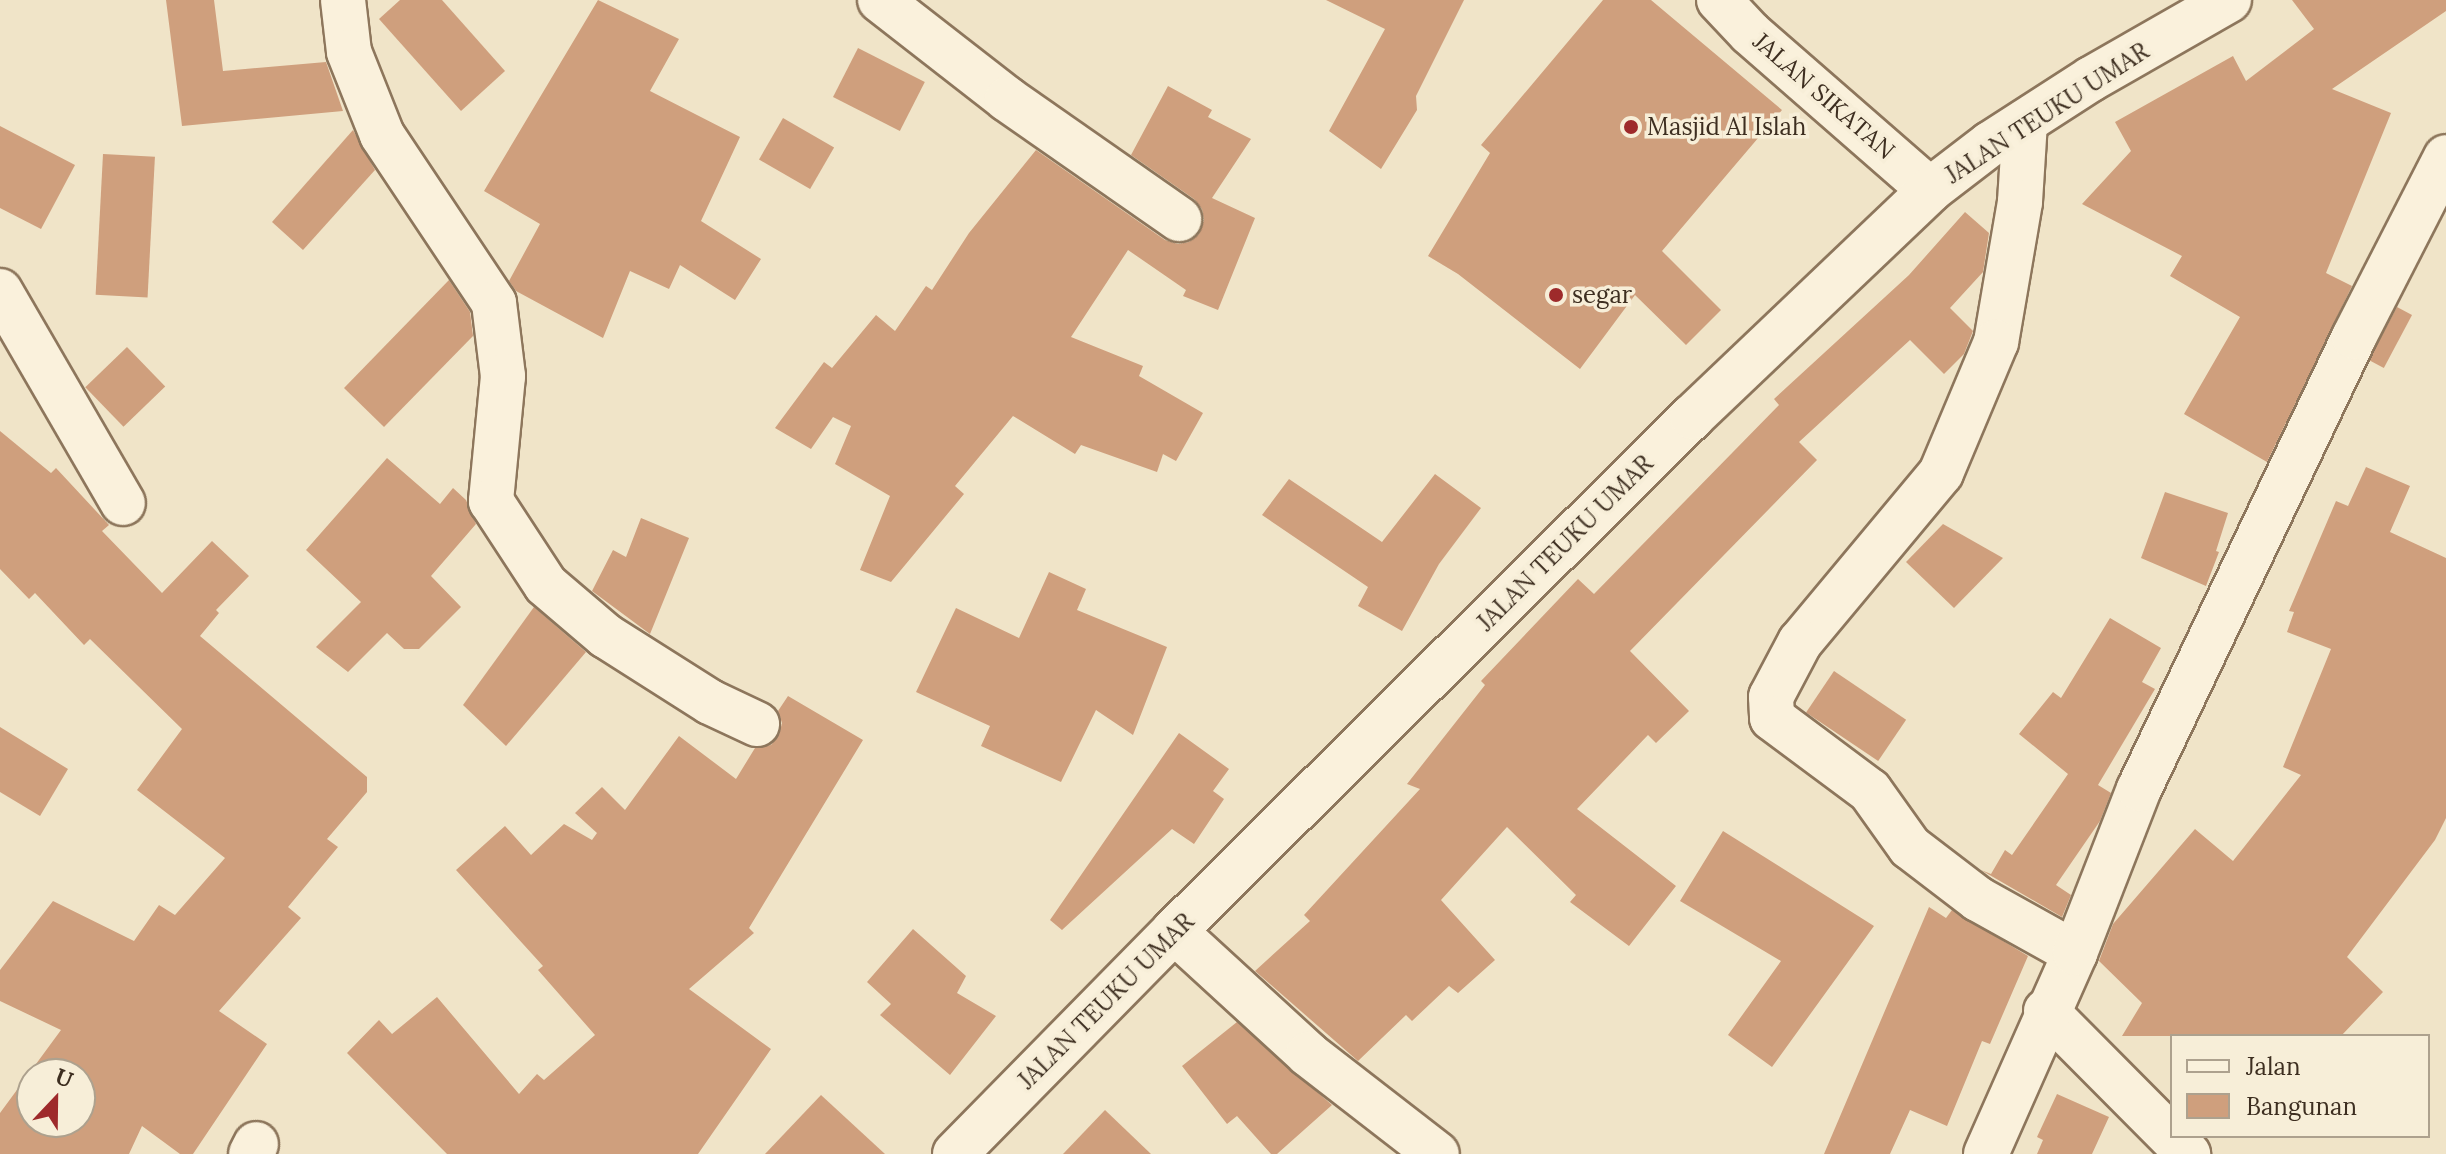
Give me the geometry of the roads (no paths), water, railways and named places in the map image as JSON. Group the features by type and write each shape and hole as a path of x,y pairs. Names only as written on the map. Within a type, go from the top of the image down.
{"street":[{"path":"343,0 349,52 382,135 494,303 503,376 491,501 546,585 594,626 710,702 757,724"},
{"path":"880,0 1007,99 1179,219"},
{"name":"JALAN SIKATAN","path":"1719,0 1750,33 1930,190"},
{"name":"JALAN TEUKU UMAR","path":"955,1154 1174,931 1692,417 1930,190 2025,122 2229,0"},
{"path":"2025,122 2020,202 1996,342 1941,473 1800,642 1771,697 1772,718 1870,791 1910,847 1978,899 2075,953"},
{"path":"1986,1154 2046,1011 2075,953 2146,775 2354,337 2446,157"},
{"path":"0,291 123,503"},
{"path":"1174,931 1308,1054 1437,1154"},
{"path":"2046,1011 2170,1136"},
{"path":"2172,1138 2188,1154"}],"place":[{"name":"Masjid Al Islah","path":"1631,127"},
{"name":"segar","path":"1556,295"}]}
